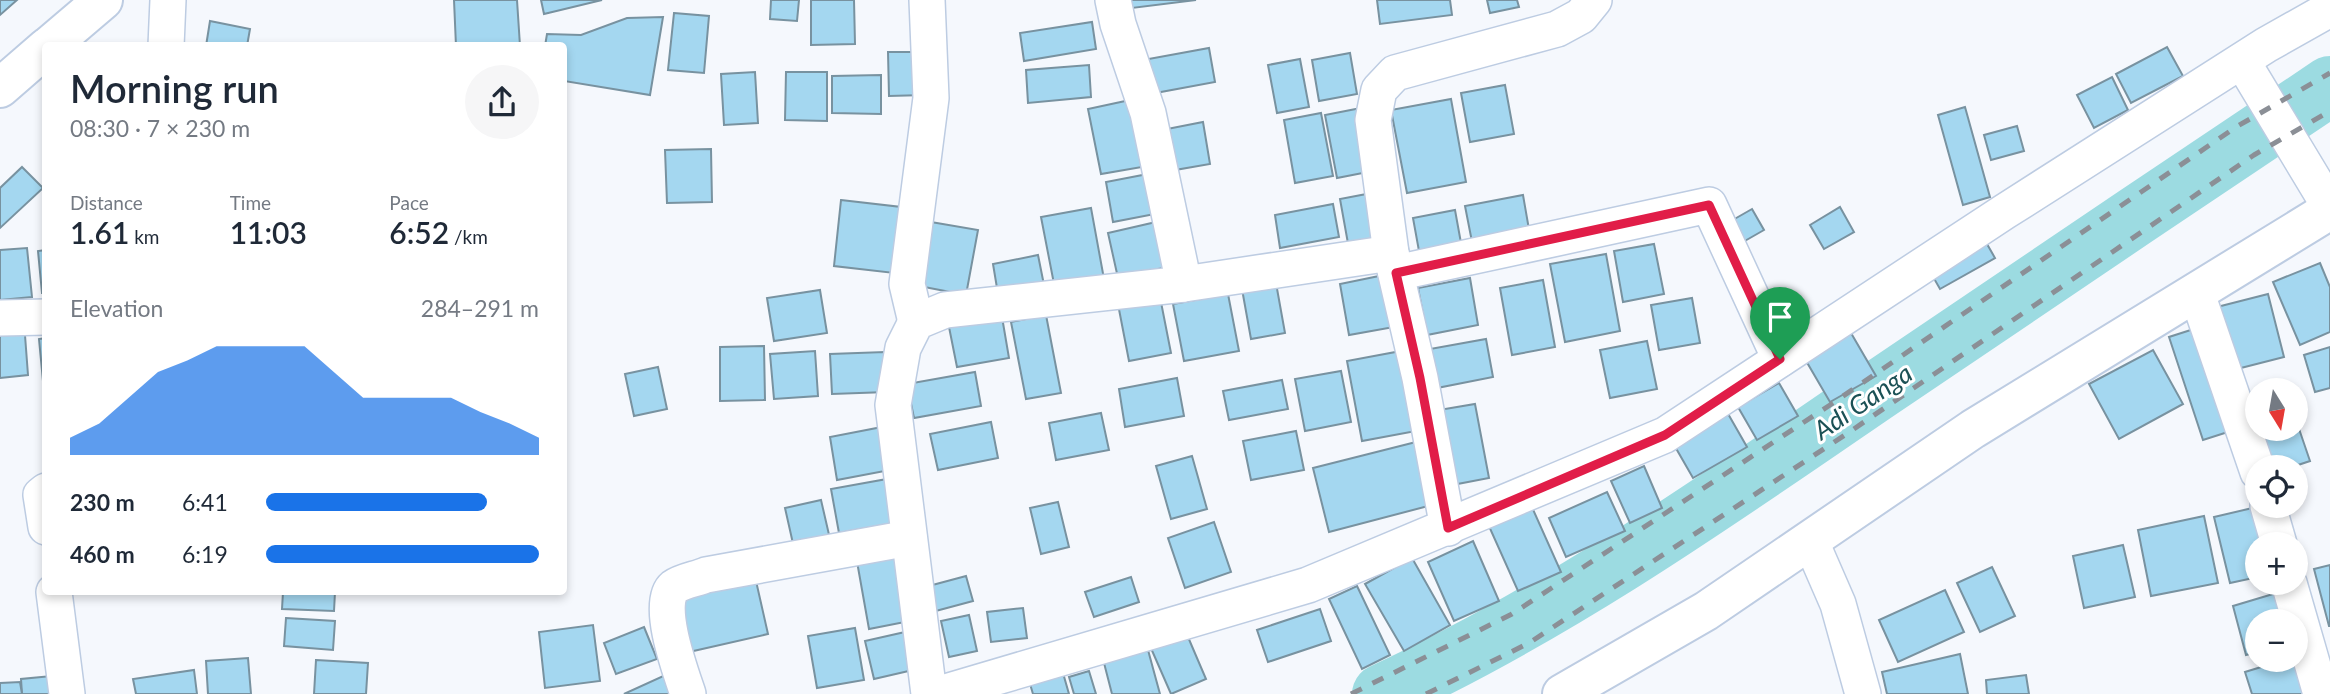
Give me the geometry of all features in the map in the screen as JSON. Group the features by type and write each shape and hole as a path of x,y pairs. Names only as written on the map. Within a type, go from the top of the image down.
{"street":[{"path":"166,42 167,0"},
{"path":"927,0 931,98 907,284 916,322 903,348 893,405 929,694"},
{"path":"1114,0 1118,24 1149,113 1184,284"},
{"path":"1448,528 1420,378 1393,263 1373,120 1379,90 1395,74 1557,29 1581,16 1594,0"},
{"path":"52,42 94,3"},
{"path":"939,694 1308,585 1665,435 2242,61 2330,9"},
{"path":"0,88 42,51"},
{"path":"1562,694 1706,611 1811,542 1973,429 2330,208 2242,61"},
{"path":"916,322 945,310 1393,263 1709,205 1780,359"},
{"path":"2196,290 2252,455"},
{"path":"0,318 42,317"},
{"path":"688,694 667,622 668,597 675,587 706,575 909,538"},
{"path":"1811,542 1838,604 1863,694"},
{"path":"54,595 67,694"},
{"path":"2293,595 2321,694"}],"building":[{"path":"0,0 17,0 0,15"},
{"path":"454,0 517,0 520,42 456,42"},
{"path":"541,0 602,0 544,14"},
{"path":"771,0 799,0 797,21 770,19"},
{"path":"811,0 854,0 855,44 811,45"},
{"path":"1123,0 1196,0 1124,9"},
{"path":"1377,0 1450,0 1452,15 1380,24"},
{"path":"1487,0 1517,0 1519,7 1490,13"},
{"path":"674,13 709,16 704,73 668,70"},
{"path":"663,17 650,95 567,81 567,42 546,42 547,34 581,35 627,18"},
{"path":"210,21 250,29 248,42 207,42"},
{"path":"1092,22 1096,49 1024,61 1020,33"},
{"path":"2167,47 2183,76 2131,103 2116,74"},
{"path":"1209,48 1215,82 1150,94 1143,60"},
{"path":"888,52 923,52 925,95 889,96"},
{"path":"1350,53 1357,94 1319,101 1312,60"},
{"path":"1300,59 1309,107 1277,113 1268,65"},
{"path":"1089,65 1091,97 1028,103 1026,70"},
{"path":"755,72 758,123 724,125 721,74"},
{"path":"786,72 827,72 827,121 785,120"},
{"path":"881,75 881,114 832,113 832,76"},
{"path":"2112,77 2128,110 2094,128 2077,95"},
{"path":"1505,85 1514,134 1470,142 1461,93"},
{"path":"1451,99 1466,182 1407,193 1391,110"},
{"path":"1130,100 1142,167 1101,174 1088,109"},
{"path":"1965,107 1990,197 1963,205 1938,115"},
{"path":"1361,108 1373,171 1337,178 1325,115"},
{"path":"1321,113 1333,176 1295,183 1284,120"},
{"path":"1203,122 1210,164 1175,170 1167,129"},
{"path":"2017,126 2024,151 1991,160 1984,135"},
{"path":"711,149 712,202 667,203 665,150"},
{"path":"22,167 42,187 0,228 0,188"},
{"path":"1153,173 1160,213 1113,222 1106,182"},
{"path":"1377,192 1386,242 1349,249 1340,199"},
{"path":"1523,195 1531,241 1474,252 1465,206"},
{"path":"841,200 901,207 894,273 834,266"},
{"path":"1333,204 1339,237 1280,248 1275,215"},
{"path":"1840,207 1854,232 1824,249 1810,225"},
{"path":"1091,208 1104,279 1055,289 1041,217"},
{"path":"1752,209 1764,230 1736,246 1724,225"},
{"path":"1455,210 1463,254 1421,262 1413,218"},
{"path":"931,222 978,230 966,295 919,286"},
{"path":"1156,222 1167,267 1118,278 1108,233"},
{"path":"1983,237 1995,258 1940,289 1928,268"},
{"path":"1654,244 1664,294 1623,302 1614,251"},
{"path":"27,248 32,297 0,300 0,250"},
{"path":"42,250 42,293 38,251"},
{"path":"1606,254 1620,331 1565,342 1550,264"},
{"path":"1038,255 1044,285 998,294 993,264"},
{"path":"2320,263 2330,287 2330,332 2300,345 2273,282"},
{"path":"1274,272 1285,333 1251,339 1240,278"},
{"path":"1384,275 1394,327 1349,335 1340,284"},
{"path":"1470,278 1478,325 1427,335 1418,288"},
{"path":"1543,280 1555,347 1512,355 1500,288"},
{"path":"820,290 827,333 774,341 767,298"},
{"path":"1159,292 1171,353 1129,361 1117,299"},
{"path":"1228,294 1239,351 1184,361 1173,304"},
{"path":"2268,294 2284,357 2233,370 2217,307"},
{"path":"1692,298 1700,343 1659,350 1651,305"},
{"path":"1046,315 1061,393 1026,399 1011,322"},
{"path":"1002,317 1009,358 957,367 949,327"},
{"path":"24,322 28,375 0,378 0,324"},
{"path":"2200,327 2234,430 2203,440 2169,337"},
{"path":"1851,333 1876,376 1830,402 1805,359"},
{"path":"39,339 42,339 42,370"},
{"path":"1486,339 1493,377 1437,388 1430,349"},
{"path":"1647,341 1657,389 1610,398 1600,350"},
{"path":"764,346 765,400 720,401 720,347"},
{"path":"2330,347 2330,388 2315,392 2304,355"},
{"path":"2153,350 2183,404 2119,439 2089,384"},
{"path":"815,351 818,396 774,399 770,354"},
{"path":"1401,351 1416,431 1362,441 1347,361"},
{"path":"885,352 887,392 832,394 830,354"},
{"path":"658,367 667,409 634,416 625,374"},
{"path":"1341,371 1351,422 1305,431 1295,379"},
{"path":"975,372 981,406 914,418 907,384"},
{"path":"1177,378 1184,416 1125,427 1119,389"},
{"path":"1282,380 1288,409 1229,420 1223,391"},
{"path":"1779,383 1798,416 1757,440 1738,407"},
{"path":"1475,404 1489,478 1447,486 1433,411"},
{"path":"1727,412 1747,447 1693,478 1673,443"},
{"path":"1101,413 1109,450 1056,460 1049,423"},
{"path":"991,422 998,458 938,470 930,434"},
{"path":"882,427 890,470 837,480 830,437"},
{"path":"1296,431 1304,470 1251,480 1243,441"},
{"path":"2258,441 2303,441 2308,455 2263,455"},
{"path":"1416,442 1432,505 1329,532 1313,468"},
{"path":"1192,456 1207,509 1171,519 1156,466"},
{"path":"1644,466 1662,508 1630,523 1611,481"},
{"path":"887,479 895,523 839,533 831,489"},
{"path":"1607,492 1625,531 1566,557 1549,518"},
{"path":"821,500 830,539 794,548 785,508"},
{"path":"1058,502 1069,547 1041,554 1030,508"},
{"path":"1531,505 1561,572 1518,591 1488,524"},
{"path":"2245,510 2245,518 2268,518 2275,532 2245,532 2245,580 2230,583 2214,517"},
{"path":"2204,516 2218,583 2151,596 2138,530"},
{"path":"1214,522 1231,572 1185,588 1168,538"},
{"path":"1473,541 1499,601 1454,621 1428,562"},
{"path":"2123,545 2135,597 2084,608 2073,556"},
{"path":"898,549 910,621 869,629 856,556"},
{"path":"1412,558 1450,625 1404,651 1365,584"},
{"path":"2330,565 2330,626 2329,626 2314,569"},
{"path":"1992,567 2015,616 1980,632 1957,583"},
{"path":"966,576 973,601 932,612 925,587"},
{"path":"1131,577 1139,602 1094,617 1085,592"},
{"path":"756,581 768,634 689,652 677,598"},
{"path":"1357,586 1390,655 1362,669 1329,599"},
{"path":"1945,590 1964,632 1898,662 1879,620"},
{"path":"283,595 335,595 334,611 282,609"},
{"path":"2270,595 2284,595 2289,609 2245,609 2245,651 2233,606"},
{"path":"1023,608 1027,638 991,642 987,612"},
{"path":"1320,609 1331,641 1268,662 1257,630"},
{"path":"969,615 977,651 949,657 941,621"},
{"path":"286,618 335,621 333,650 284,646"},
{"path":"593,625 600,681 545,688 539,632"},
{"path":"644,627 657,659 616,674 604,643"},
{"path":"855,628 864,680 817,688 808,636"},
{"path":"1185,630 1206,679 1171,694 1150,646"},
{"path":"905,632 913,670 874,679 865,641"},
{"path":"1148,650 1160,694 1112,694 1104,663"},
{"path":"1960,654 1968,694 1887,694 1882,672"},
{"path":"248,658 251,694 208,694 206,661"},
{"path":"316,660 368,663 366,694 314,694"},
{"path":"1061,666 1069,694 1033,694 1028,677"},
{"path":"194,670 197,694 136,694 133,679"},
{"path":"1089,671 1096,694 1074,694 1069,677"},
{"path":"672,672 683,694 624,694"},
{"path":"2245,672 2303,672 2316,694 2252,694"},
{"path":"62,675 64,694 22,694 21,679"},
{"path":"2026,675 2029,694 1987,694 1986,680"},
{"path":"20,682 22,694 0,694 0,683"}],"waterway":[{"name":"Adi Ganga","path":"1382,694 1447,662 1573,592 1695,515 2330,86"}],"railway":[{"path":"1351,694 1512,614 1830,405 2236,127 2330,73"},
{"path":"1426,694 1529,643 1848,433 2254,155 2330,111"}],"route":[{"path":"1709,205 1780,359 1665,435 1448,528 1420,378 1396,273 1709,205"}]}
